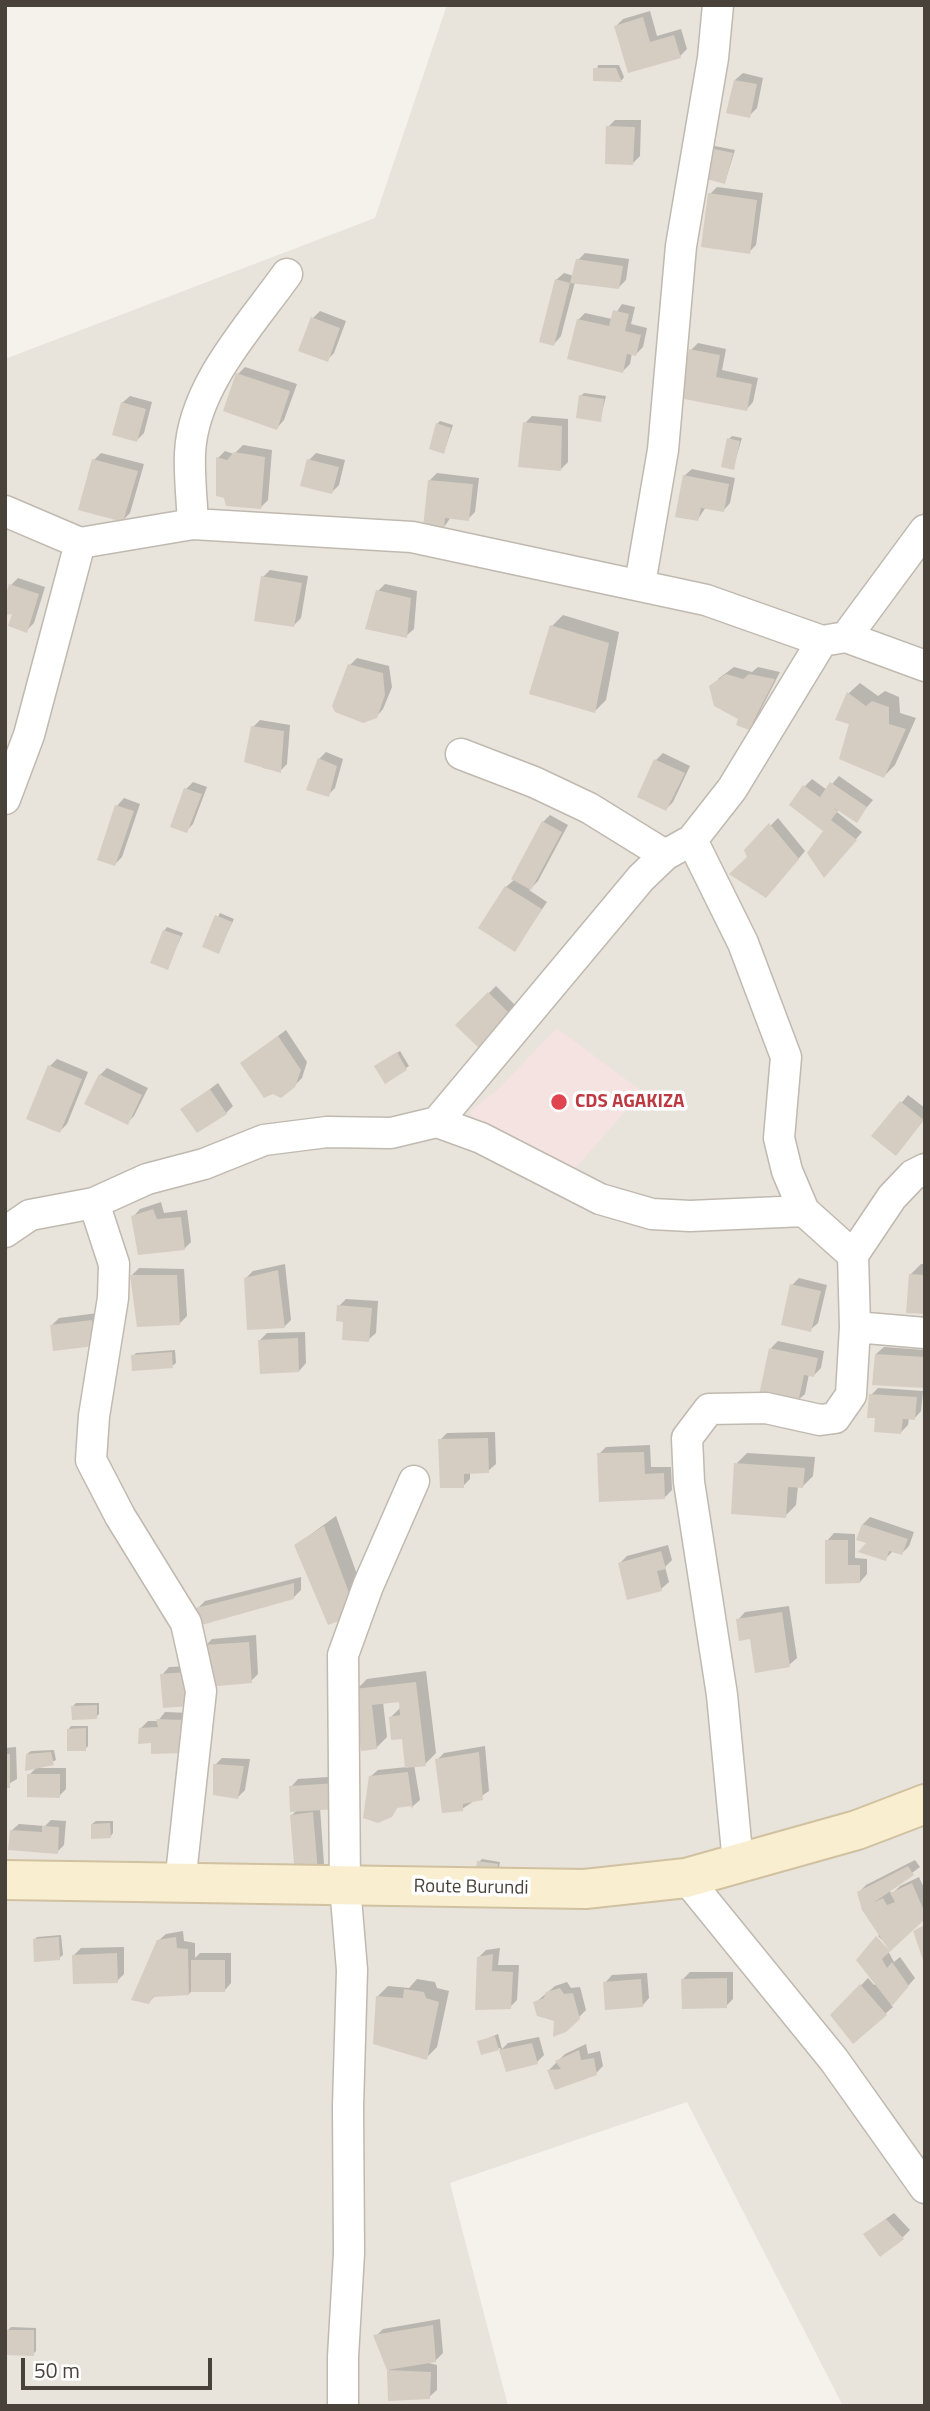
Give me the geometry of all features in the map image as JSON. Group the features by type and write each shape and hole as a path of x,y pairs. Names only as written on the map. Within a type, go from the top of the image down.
{"main road":[{"name":"Route Burundi","path":"5,1880 585,1889 686,1878 857,1830 925,1804"}],"street":[{"path":"640,584 663,450 681,246 713,58 718,5"},
{"path":"193,524 190,451 201,405 218,372 287,274"},
{"path":"5,511 80,543 193,524 412,537 706,600 925,666"},
{"path":"438,1122 641,878 665,855 692,840 732,789 834,639 925,530"},
{"path":"5,799 29,735 80,543"},
{"path":"461,754 589,808 665,855"},
{"path":"692,840 743,943 786,1057 779,1138 787,1171 804,1211 853,1255"},
{"path":"5,1232 30,1215 94,1203 147,1179 204,1164 264,1140 327,1132 391,1133 438,1122 481,1138 600,1199 652,1214 690,1216 804,1211"},
{"path":"738,1863 722,1695 689,1482 687,1438 709,1409 766,1408 820,1420 835,1418 851,1395 855,1327 853,1255 892,1197 913,1175 925,1169"},
{"path":"94,1203 114,1264 113,1298 94,1416 91,1460 120,1516 186,1623 201,1691 180,1884"},
{"path":"855,1327 925,1333"},
{"path":"343,2406 342,2357 349,2253 348,2106 352,1970 345,1886 343,1655 368,1586 414,1481"},
{"path":"686,1878 834,2060 925,2188"}],"shaded area":[{"path":"447,5 925,5 925,2406 843,2406 687,2102 450,2183 508,2406 5,2406 5,359 375,218"},
{"name":"CDS AGAKIZA","path":"557,1028 643,1092 564,1181 481,1138 470,1111 496,1091"}],"building":[{"path":"643,17 650,42 674,35 681,58 628,73 614,26"},
{"path":"593,68 616,68 622,82 593,81"},
{"path":"734,80 757,84 750,118 726,113"},
{"path":"606,126 635,127 633,165 605,164"},
{"path":"710,148 733,153 725,184 703,178"},
{"path":"708,193 757,200 750,254 701,247"},
{"path":"576,259 623,266 619,289 570,283"},
{"path":"555,279 570,283 554,346 539,342"},
{"path":"613,310 629,314 625,331 641,335 636,356 627,354 623,373 567,359 577,319 609,326"},
{"path":"311,317 340,328 328,362 298,351"},
{"path":"689,349 720,355 716,377 752,384 747,411 679,398"},
{"path":"236,373 290,391 277,430 223,411"},
{"path":"579,395 604,399 601,422 576,418"},
{"path":"121,402 146,409 137,442 112,435"},
{"path":"523,422 562,426 561,471 518,467"},
{"path":"436,423 451,428 444,454 429,449"},
{"path":"727,438 740,441 734,470 721,467"},
{"path":"234,452 265,457 261,509 226,506 224,498 216,496 216,457 227,460"},
{"path":"92,459 138,471 123,522 78,510"},
{"path":"307,459 339,467 332,494 300,486"},
{"path":"683,475 729,484 724,512 701,508 698,521 675,517"},
{"path":"428,480 473,484 469,521 445,518 444,529 423,527"},
{"path":"261,576 302,583 294,627 254,621"},
{"path":"9,584 39,594 27,633 8,626 12,614 5,615 5,598"},
{"path":"376,590 411,598 407,638 365,629"},
{"path":"550,625 609,643 595,713 529,694"},
{"path":"348,664 383,673 385,695 377,718 363,723 335,712 332,706"},
{"path":"726,674 743,679 749,674 775,679 749,730 736,725 738,719 714,706 709,686"},
{"path":"847,692 866,706 872,701 889,707 889,724 906,729 884,778 839,759 849,724 835,720"},
{"path":"251,726 284,731 281,773 244,762"},
{"path":"318,758 337,766 329,797 306,790"},
{"path":"654,759 685,773 666,811 637,797"},
{"path":"830,782 867,807 857,823 831,806 838,811 831,820 857,840 824,878 807,853 823,831 789,805 803,785 820,797"},
{"path":"184,788 202,794 187,833 170,827"},
{"path":"115,805 134,811 115,866 97,860"},
{"path":"542,821 562,832 531,890 511,879"},
{"path":"769,823 799,859 766,898 729,874 747,857 744,850"},
{"path":"505,886 542,909 515,952 478,928"},
{"path":"215,915 232,922 219,954 202,947"},
{"path":"163,930 181,936 168,970 150,963"},
{"path":"488,992 512,1016 480,1049 455,1025"},
{"path":"278,1036 301,1070 295,1087 281,1098 273,1094 264,1098 240,1063"},
{"path":"397,1052 407,1070 385,1084 374,1066"},
{"path":"48,1065 82,1079 60,1133 26,1119"},
{"path":"99,1074 142,1095 128,1125 84,1104"},
{"path":"210,1089 227,1114 197,1133 180,1109"},
{"path":"900,1101 924,1120 896,1156 871,1136"},
{"path":"153,1209 157,1219 181,1217 185,1250 138,1255 131,1216"},
{"path":"278,1270 285,1328 247,1330 244,1278"},
{"path":"909,1274 925,1275 925,1314 906,1313"},
{"path":"130,1275 177,1275 180,1325 137,1327"},
{"path":"790,1284 821,1291 811,1332 781,1325"},
{"path":"337,1305 372,1308 369,1342 342,1340 343,1322 336,1321"},
{"path":"92,1320 95,1346 53,1351 50,1325"},
{"path":"298,1338 299,1372 260,1374 258,1340"},
{"path":"769,1348 818,1358 814,1377 804,1375 798,1403 759,1395"},
{"path":"172,1352 173,1368 132,1371 131,1355"},
{"path":"875,1354 925,1357 925,1388 872,1385"},
{"path":"869,1394 917,1397 915,1420 903,1419 901,1434 874,1432 875,1418 867,1418"},
{"path":"488,1438 489,1473 464,1474 464,1488 440,1488 438,1439"},
{"path":"644,1452 645,1474 664,1473 665,1499 599,1502 597,1453"},
{"path":"734,1463 805,1468 803,1488 788,1487 786,1518 731,1514"},
{"path":"862,1524 908,1539 902,1555 889,1551 886,1561 858,1552 866,1543 856,1540"},
{"path":"324,1526 357,1614 328,1625 294,1545"},
{"path":"825,1540 848,1540 848,1565 860,1565 860,1583 825,1584"},
{"path":"661,1551 666,1569 657,1571 662,1591 627,1600 618,1563"},
{"path":"294,1583 294,1599 198,1626 196,1608"},
{"path":"782,1612 790,1667 755,1673 750,1639 739,1641 736,1619"},
{"path":"249,1642 252,1683 207,1687 203,1645"},
{"path":"188,1672 191,1706 163,1708 160,1674"},
{"path":"416,1682 426,1766 405,1768 402,1739 391,1740 389,1717 400,1715 399,1702 372,1705 377,1749 361,1751 354,1689"},
{"path":"97,1705 97,1719 72,1720 71,1706"},
{"path":"156,1719 184,1720 185,1753 151,1754 151,1743 138,1744 139,1728 158,1727"},
{"path":"86,1728 86,1751 67,1751 67,1729"},
{"path":"51,1752 54,1765 25,1771 26,1754"},
{"path":"479,1752 483,1800 463,1804 463,1811 442,1813 435,1759"},
{"path":"5,1754 10,1754 10,1788 5,1788"},
{"path":"213,1764 244,1766 238,1799 213,1795"},
{"path":"408,1772 413,1809 410,1806 397,1808 392,1817 378,1823 363,1818 369,1776"},
{"path":"27,1774 60,1774 60,1798 27,1797"},
{"path":"337,1783 338,1809 290,1812 289,1786"},
{"path":"313,1812 318,1873 295,1875 290,1815"},
{"path":"110,1823 111,1838 91,1839 91,1824"},
{"path":"42,1826 59,1827 58,1854 8,1850 10,1830 42,1832"},
{"path":"477,1861 498,1864 496,1878 475,1875"},
{"path":"908,1866 914,1875 873,1903 883,1898 887,1905 895,1902 890,1893 912,1883 925,1913 925,1919 882,1959 887,1968 892,1962 909,1986 892,2006 856,1960 876,1936 889,1950 862,1910 857,1892"},
{"path":"925,1925 925,1963 924,1963 913,1931"},
{"path":"59,1937 60,1960 34,1962 33,1939"},
{"path":"176,1937 177,1948 188,1949 189,1995 153,1997 149,2004 131,2000 157,1940"},
{"path":"117,1953 118,1983 73,1984 72,1955"},
{"path":"493,1954 492,1971 513,1972 511,2009 475,2010 477,1957"},
{"path":"191,1960 225,1960 225,1992 191,1992"},
{"path":"727,1978 727,2008 682,2009 681,1979"},
{"path":"641,1979 643,2007 605,2010 603,1982"},
{"path":"860,1984 887,2015 853,2044 830,2015"},
{"path":"560,1988 564,1994 573,1993 580,2019 566,2032 553,2037 554,2021 537,2016 533,2002 544,1998 546,1992"},
{"path":"404,1989 424,1992 426,1998 439,2002 427,2060 373,2044 376,1996 403,1998"},
{"path":"495,2036 499,2050 481,2055 477,2041"},
{"path":"532,2043 538,2064 506,2072 499,2050"},
{"path":"579,2050 581,2060 594,2058 597,2075 555,2090 547,2070 561,2069 555,2061"},
{"path":"886,2219 904,2239 880,2257 863,2234"},
{"path":"433,2325 436,2362 387,2370 373,2335"},
{"path":"6,2330 34,2330 34,2356 6,2355"},
{"path":"387,2370 431,2372 430,2399 388,2401"}],"place":[{"name":"CDS AGAKIZA","path":"559,1102"}]}
